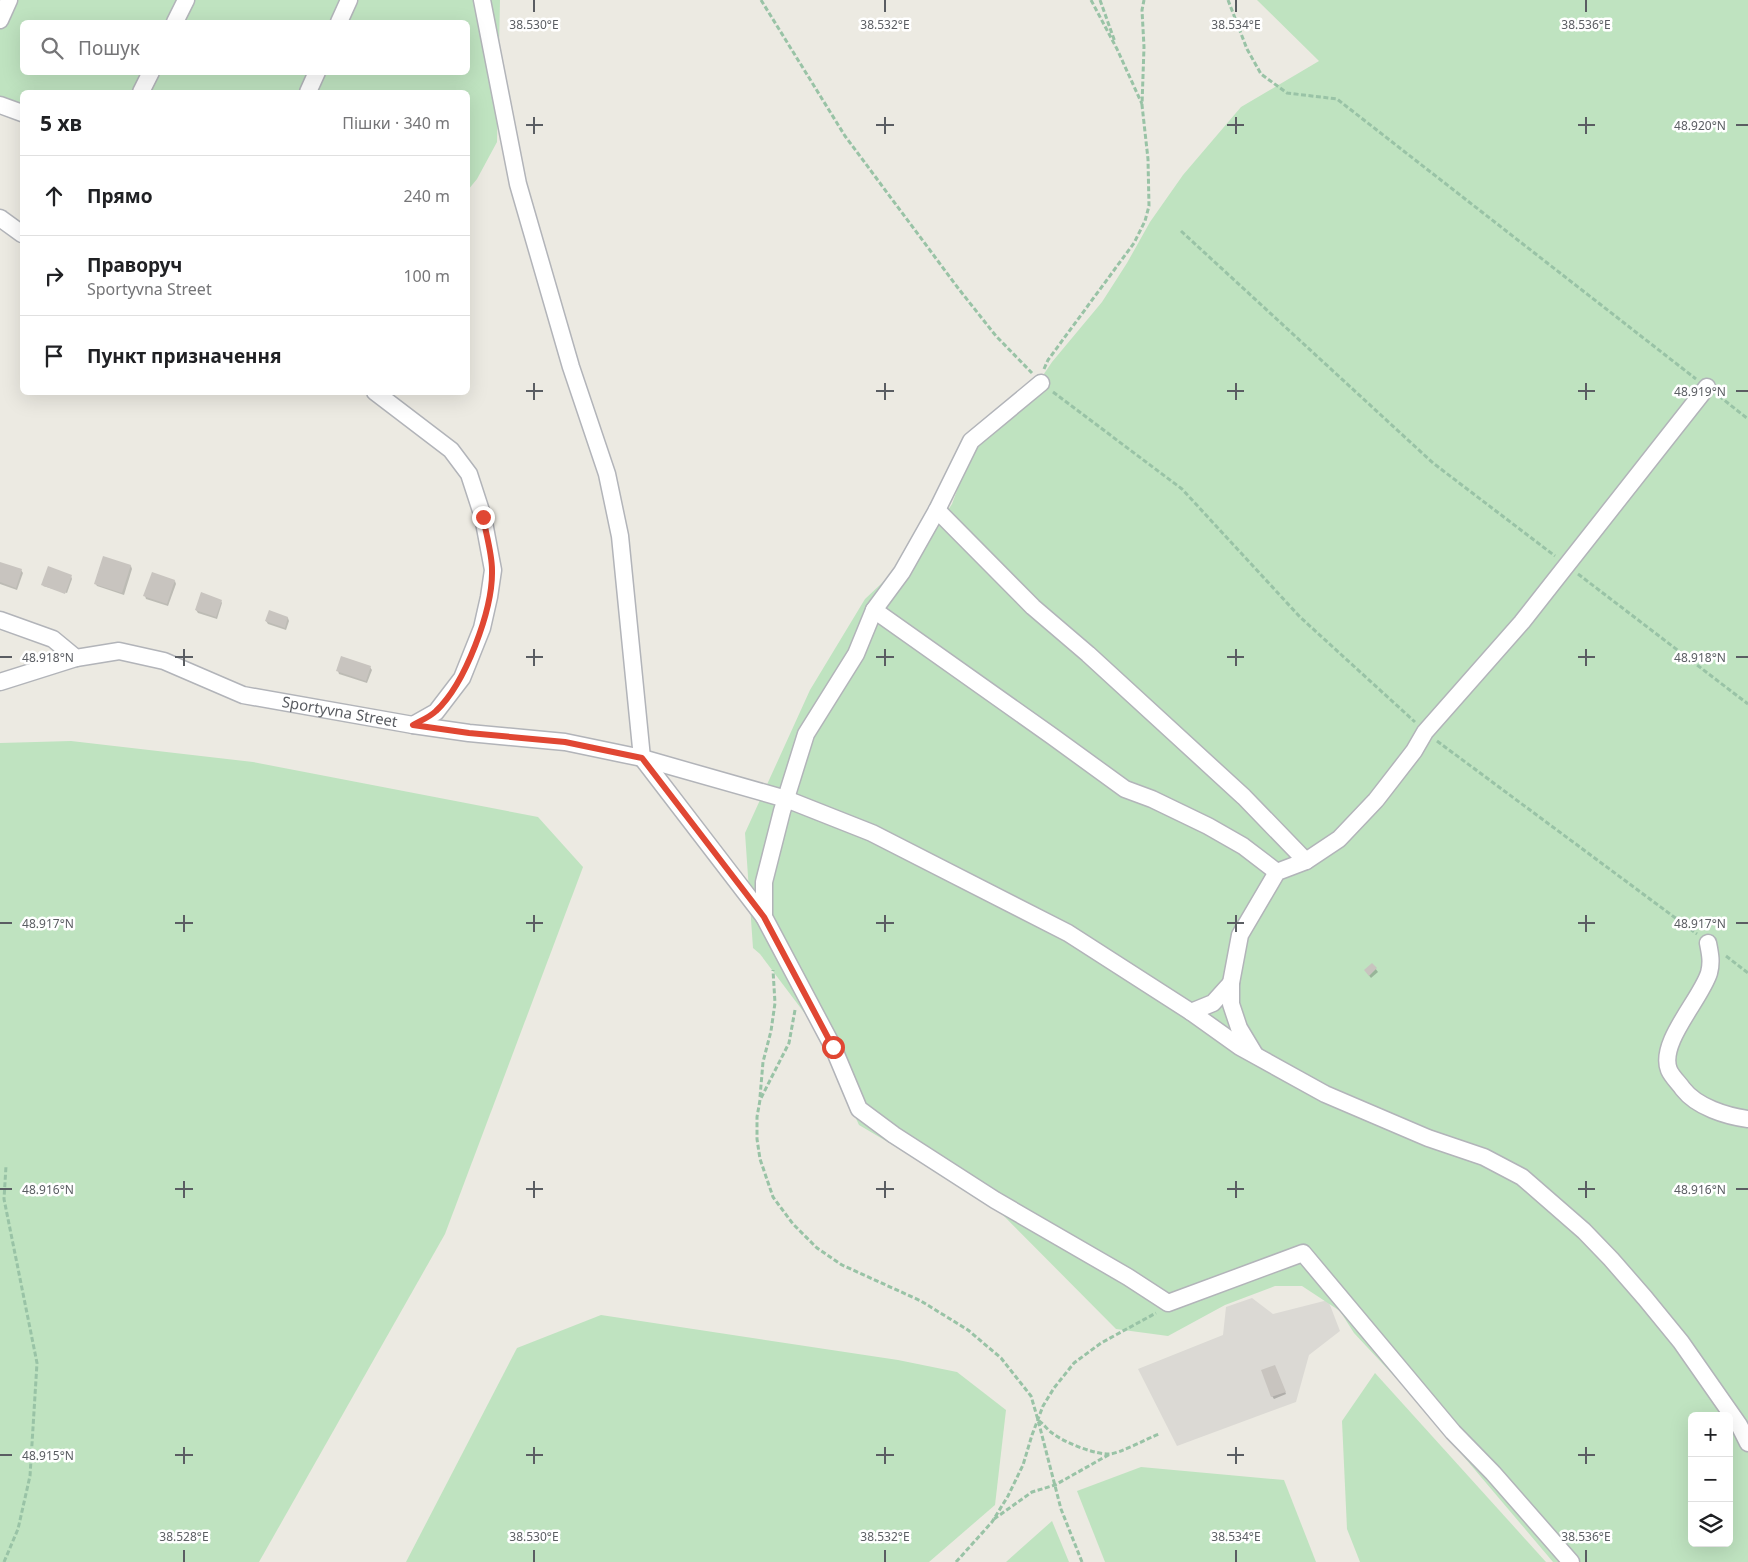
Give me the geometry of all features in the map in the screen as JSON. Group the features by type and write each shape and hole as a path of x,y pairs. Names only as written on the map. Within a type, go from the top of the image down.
{"street":[{"path":"0,20 9,0"},
{"path":"176,20 186,0"},
{"path":"340,20 349,0"},
{"path":"482,0 518,184 569,359 607,474 620,536 642,758 764,917 833,1047 859,1109 894,1135 995,1200 1128,1277 1168,1303 1303,1253 1454,1432 1494,1473 1571,1562"},
{"path":"142,90 150,75"},
{"path":"309,90 316,75"},
{"path":"0,104 20,112"},
{"path":"0,218 20,233"},
{"path":"764,917 764,882 806,734 856,654 874,610 902,572 937,510 971,441 1041,383"},
{"path":"1255,1055 1239,1028 1231,1004 1231,983 1240,935 1277,872 1306,861 1339,839 1376,800 1414,751 1425,732 1522,622 1707,387"},
{"name":"Sportyvna Street","path":"0,682 76,658 119,652 164,661 243,695 413,725 436,712 462,678 482,628 489,598 492,570 483,517 469,474 451,450 379,395"},
{"path":"937,510 1033,607 1088,654 1244,797 1306,861"},
{"path":"874,610 1125,789 1152,799 1208,826 1243,846 1277,872"},
{"path":"0,620 53,639 76,658"},
{"path":"413,725 469,733 565,742 642,758 786,799 872,833 1068,933 1191,1012 1240,1047 1325,1094 1428,1138 1484,1157 1522,1177 1584,1231 1646,1298 1686,1349 1739,1425 1748,1443"},
{"path":"1708,943 1711,962 1709,974 1671,1041 1668,1059 1669,1070 1688,1096 1721,1113 1748,1119"},
{"path":"1191,1012 1214,1003 1231,983"}],"path":[{"path":"761,0 845,136 996,336 1041,383 1182,489 1300,617 1425,732 1748,973"},
{"path":"1091,0 1117,49 1142,105"},
{"path":"1100,0 1117,49"},
{"path":"1041,383 1042,373 1048,360 1134,243 1145,220 1149,206 1149,166 1142,105 1144,47 1142,10 1144,0"},
{"path":"1228,0 1247,50 1261,74 1287,93 1337,99 1748,419"},
{"path":"1181,231 1433,463 1748,704"},
{"path":"773,964 775,1003 763,1062 757,1117 757,1139 760,1159 773,1196 793,1224 816,1248 842,1265 921,1301 968,1330 1001,1358 1032,1396 1061,1509 1082,1562"},
{"path":"760,1100 789,1042 796,1007"},
{"path":"4,1562 18,1529 30,1476 37,1362 4,1200 6,1166"},
{"path":"992,1522 1008,1496 1023,1465 1043,1406 1054,1388 1074,1363 1101,1343 1152,1315 1168,1303"},
{"path":"1038,1420 1045,1424 1053,1434 1062,1439 1089,1451 1110,1454"},
{"path":"956,1562 992,1522 1008,1508 1032,1492 1055,1485 1110,1454 1159,1434"}],"shaded area":[{"path":"1252,1298 1273,1314 1328,1300 1340,1331 1309,1355 1296,1402 1177,1446 1138,1369 1223,1335 1226,1307"}],"green space":[{"path":"0,0 500,0 497,142 477,179 470,188 470,90 20,90 20,106 0,99"},
{"path":"1257,0 1748,0 1748,1562 1553,1562 1409,1392 1354,1333 1340,1311 1302,1286 1275,1286 1225,1305 1168,1336 1116,1329 991,1203 859,1125 812,1023 760,954 753,948 745,833 810,690 865,599 929,539 952,504 970,455 980,443 1021,408 1052,362 1102,302 1150,222 1183,175 1241,107 1319,61"},
{"path":"71,741 253,762 538,817 583,867 445,1234 259,1562 0,1562 0,743"},
{"path":"601,1315 898,1360 957,1372 1006,1410 995,1505 929,1562 406,1562 517,1348"},
{"path":"1375,1373 1546,1562 1360,1562 1347,1529 1342,1421"},
{"path":"1141,1467 1284,1480 1316,1562 1105,1562 1077,1491"},
{"path":"1052,1521 1069,1562 1006,1562"}],"building":[{"path":"103,556 131,565 122,593 94,584"},
{"path":"0,562 22,569 16,588 0,582"},
{"path":"48,566 72,575 65,594 41,585"},
{"path":"152,572 175,580 167,604 143,596"},
{"path":"201,592 222,600 216,617 195,610"},
{"path":"269,610 288,617 285,628 265,621"},
{"path":"341,656 371,666 366,681 336,671"},
{"path":"1372,963 1377,968 1369,976 1364,970"},
{"path":"1275,1365 1286,1392 1271,1397 1261,1370"}],"route":[{"path":"483,517 492,570 489,598 482,628 462,678 436,712 413,725 469,733 565,742 642,758 764,917 833,1047"}]}
